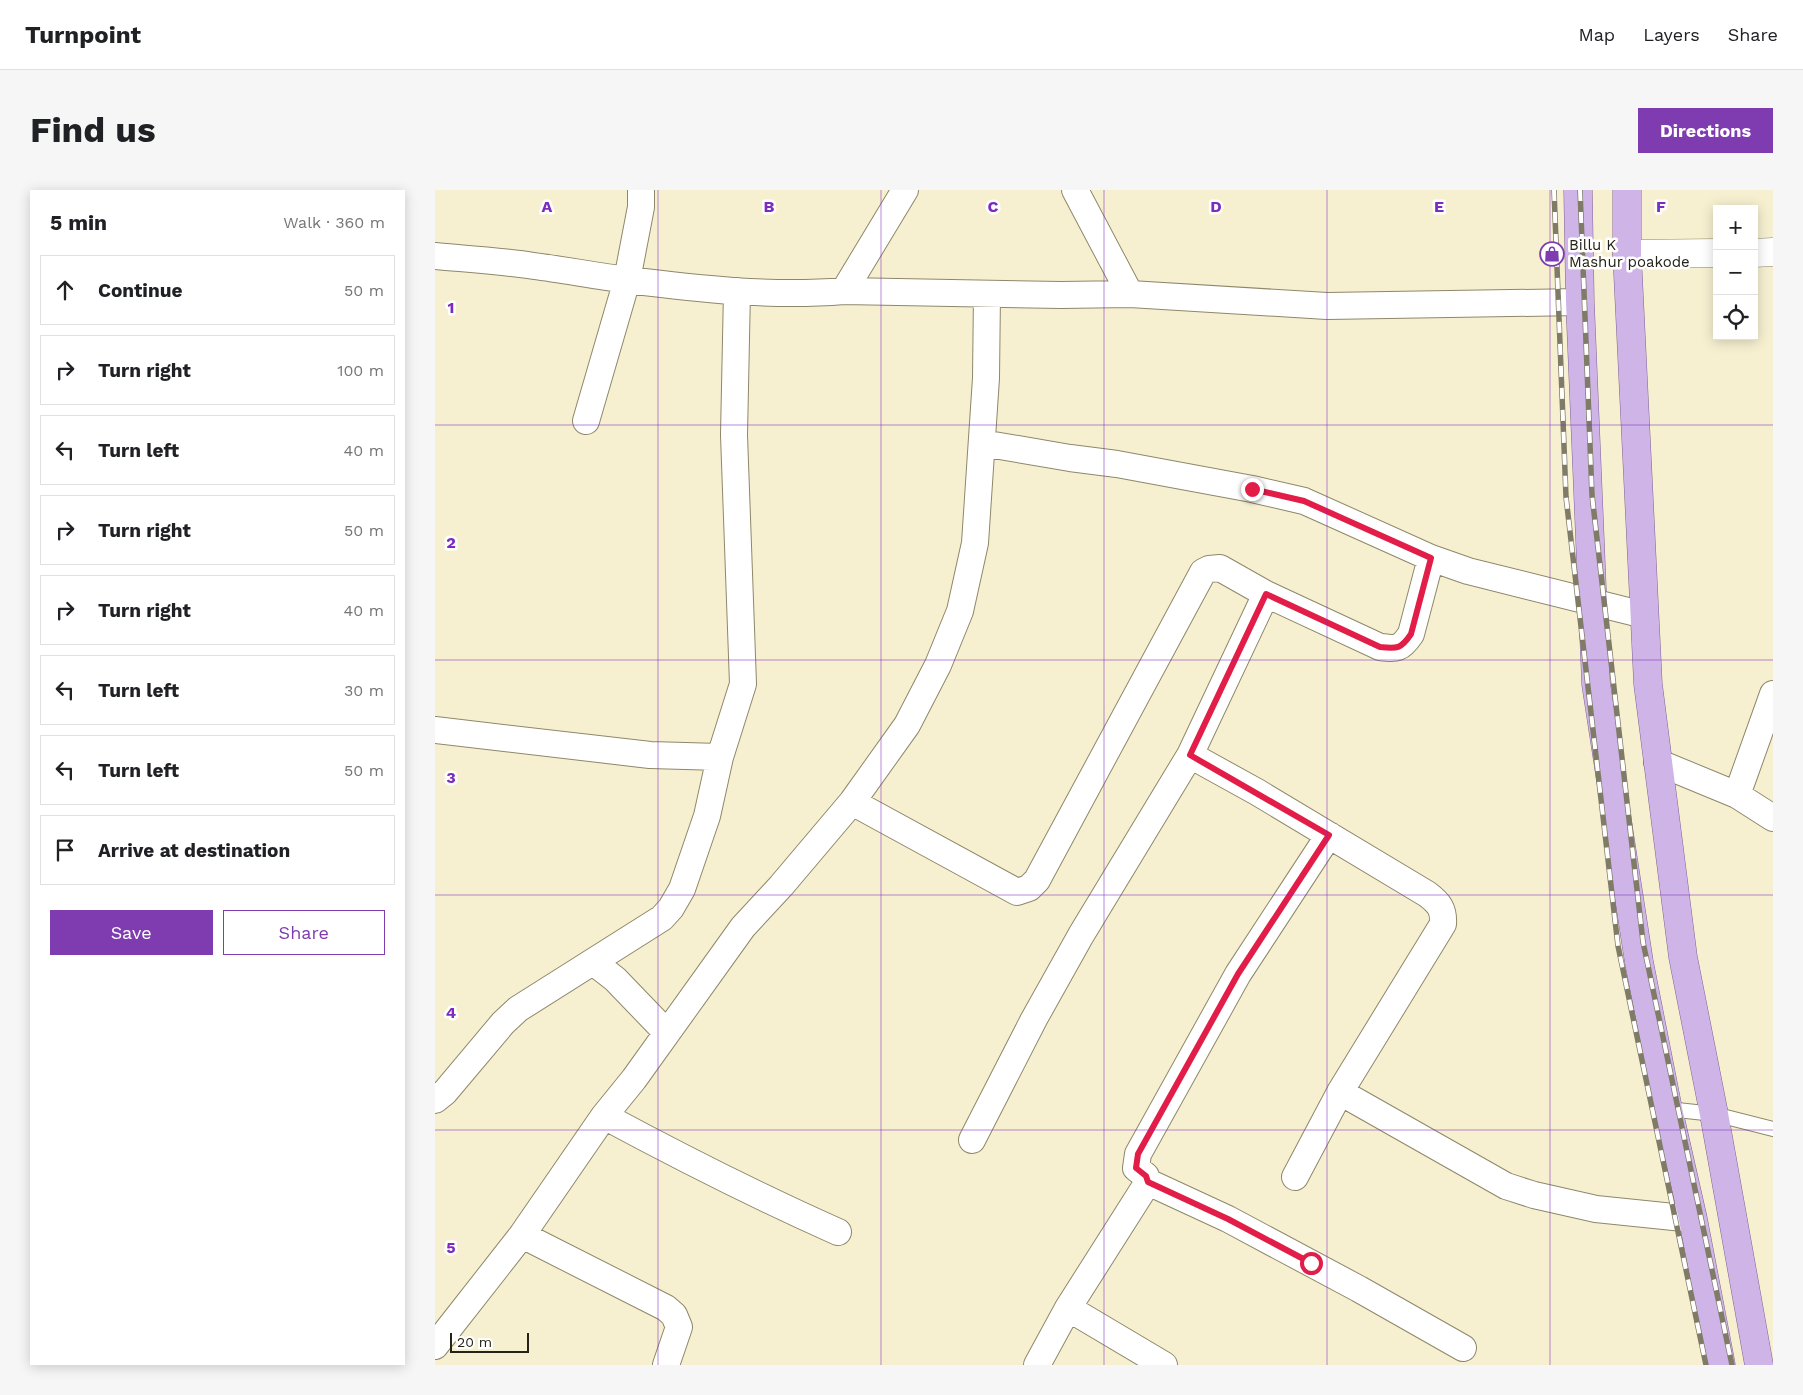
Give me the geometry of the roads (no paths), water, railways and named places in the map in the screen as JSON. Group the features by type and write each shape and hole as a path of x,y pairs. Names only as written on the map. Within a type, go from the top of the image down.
{"main road":[{"path":"1578,190 1579,302 1596,684 1639,962 1693,1218 1721,1365"},
{"path":"1627,190 1627,254 1648,684 1683,957 1714,1114 1759,1365"},
{"path":"1758,253 1773,252"},
{"path":"1627,254 1713,253"}],"street":[{"path":"586,421 627,280 641,207 641,190"},
{"path":"844,291 905,190"},
{"path":"1075,190 1130,294"},
{"path":"435,256 533,266 627,280 789,294 844,291 1130,294 1327,306 1579,302"},
{"path":"435,1100 445,1092 503,1023 518,1009 662,918 671,908 682,890 707,816 720,757 743,684 733,435 737,291"},
{"path":"435,1346 522,1235 604,1116 667,1033 743,927 781,886 852,802 907,725 938,665 960,611 975,542 986,378 987,294"},
{"path":"982,443 1117,464 1252,489 1304,501 1431,558 1468,571 1644,615"},
{"path":"852,802 1017,892 1029,888 1037,880 1203,572 1209,569 1220,568 1266,594 1380,647 1395,649 1405,644 1411,634 1431,558"},
{"path":"972,1140 1081,935 1190,755 1266,594"},
{"path":"1737,794 1773,694"},
{"path":"435,730 650,755 720,757"},
{"path":"1190,755 1427,894 1437,901 1442,909 1443,924 1340,1092 1295,1177"},
{"path":"1657,762 1737,794 1773,818"},
{"path":"1329,835 1238,974 1138,1154 1136,1168 1146,1176 1148,1182 1228,1219 1359,1289 1463,1348"},
{"path":"593,962 615,979 667,1033"},
{"path":"1340,1092 1506,1186 1533,1195 1596,1208 1693,1218"},
{"path":"604,1116 695,1165 838,1232"},
{"path":"1037,1365 1068,1308 1148,1182"},
{"path":"522,1235 670,1311 674,1315 679,1327 666,1365"},
{"path":"1068,1308 1164,1365"}],"lane":[{"path":"1669,1109 1714,1114 1773,1130"}],"railway":[{"path":"1554,190 1566,497 1618,946 1706,1365"},
{"path":"1580,190 1592,495 1643,942 1732,1365"}],"place":[{"name":"Billu K Mashur poakode","path":"1552,254"}]}
